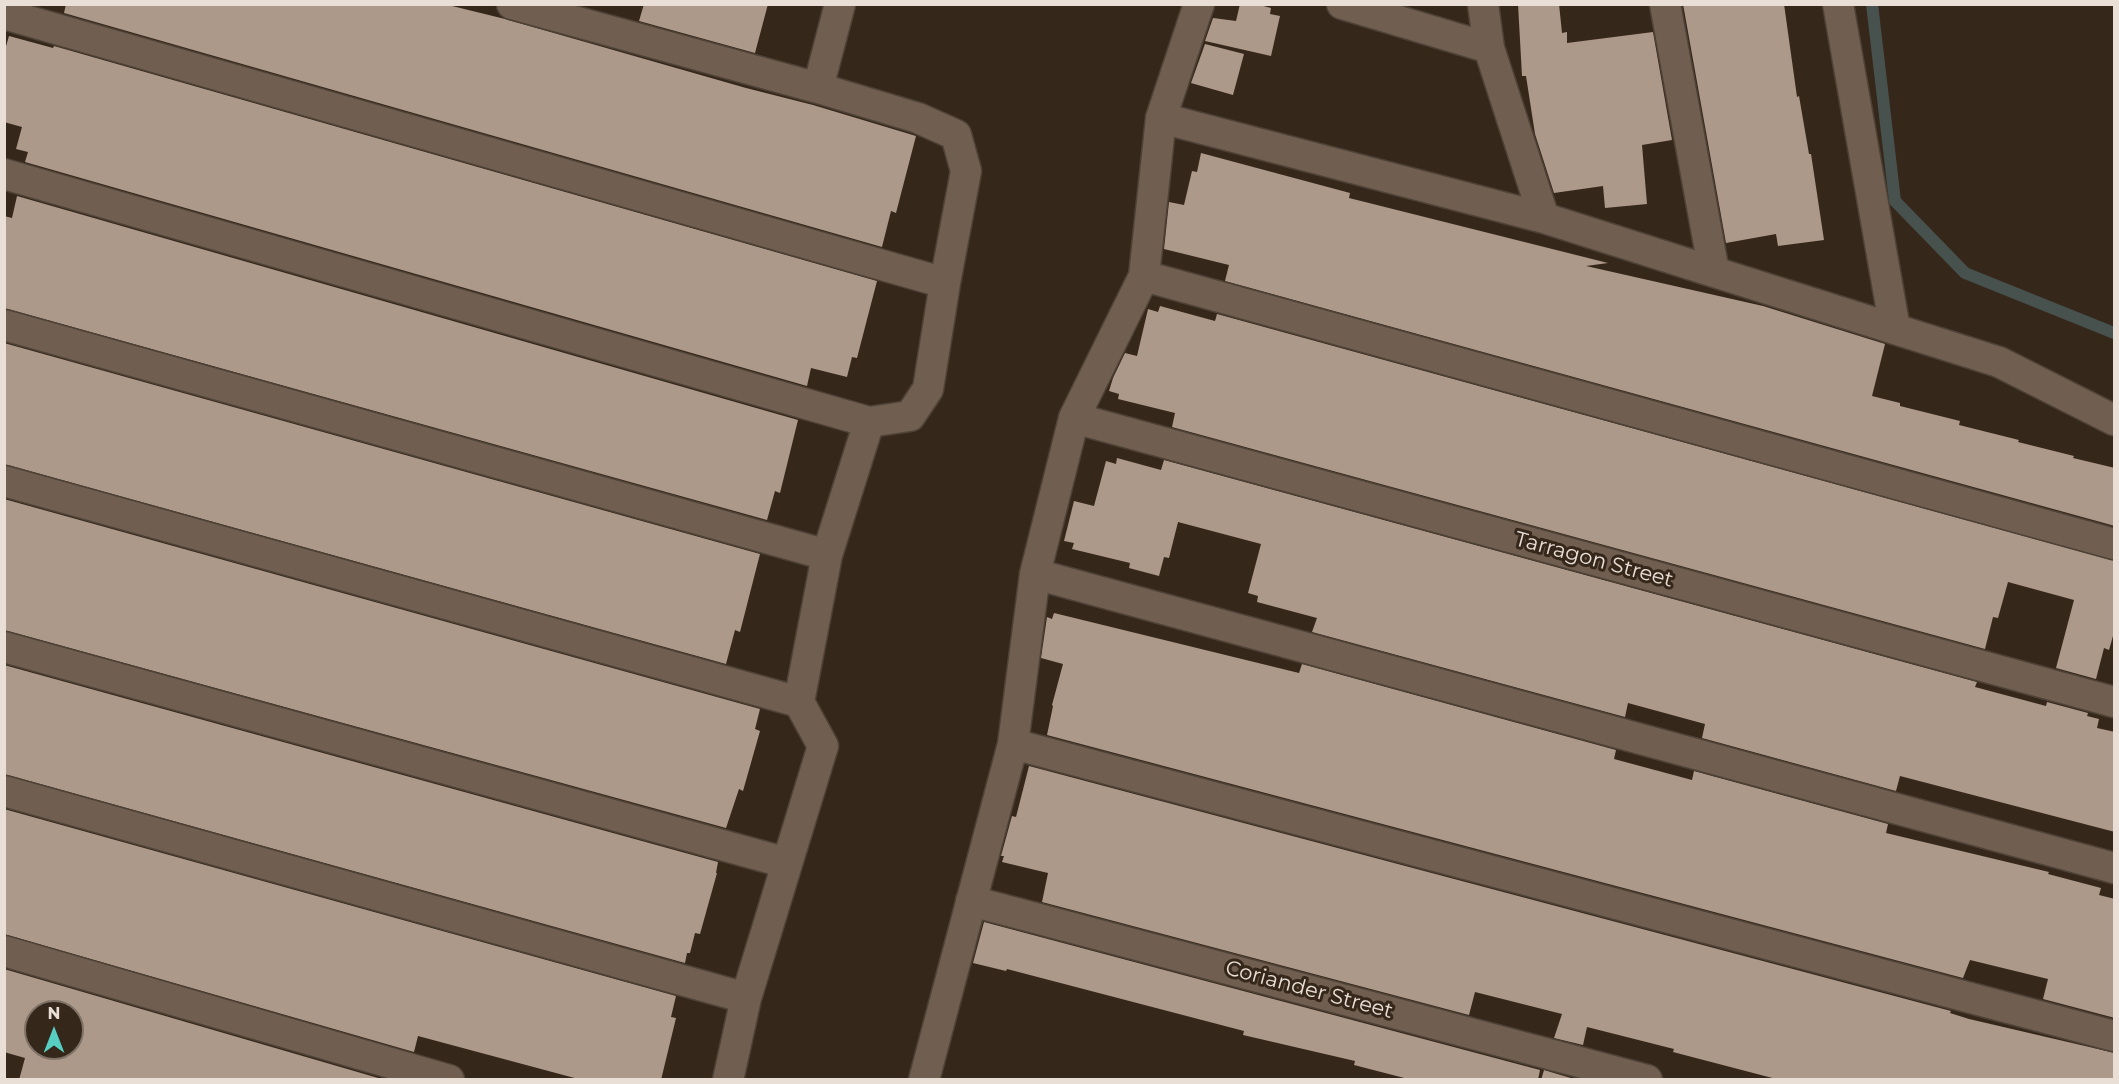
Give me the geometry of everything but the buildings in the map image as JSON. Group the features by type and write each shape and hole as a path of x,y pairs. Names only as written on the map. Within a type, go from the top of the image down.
{"street":[{"path":"4,174 869,422 910,416 928,389 966,171 956,135 918,118 818,88 512,4"},
{"path":"818,88 840,4"},
{"path":"924,1080 1013,744 1035,574 1074,418 1143,276 1161,118 1199,4"},
{"path":"1342,4 1488,48"},
{"path":"1483,4 1488,48 1544,218"},
{"path":"1665,4 1714,272"},
{"path":"1838,4 1895,329"},
{"path":"4,14 945,283"},
{"path":"1161,118 1544,218 2000,362 2115,420"},
{"path":"1143,276 2115,544"},
{"path":"4,325 827,555"},
{"name":"Tarragon Street","path":"1074,418 2115,702"},
{"path":"728,1080 747,998 823,746 799,702 827,555 869,422"},
{"path":"4,481 799,702"},
{"path":"1035,574 2115,868"},
{"path":"4,647 787,863"},
{"path":"1013,744 2115,1036"},
{"path":"4,791 747,998"},
{"name":"Coriander Street","path":"971,901 1647,1080"},
{"path":"4,951 449,1080"}],"waterway":[{"path":"1872,4 1895,201 1965,273 2114,333"}]}
